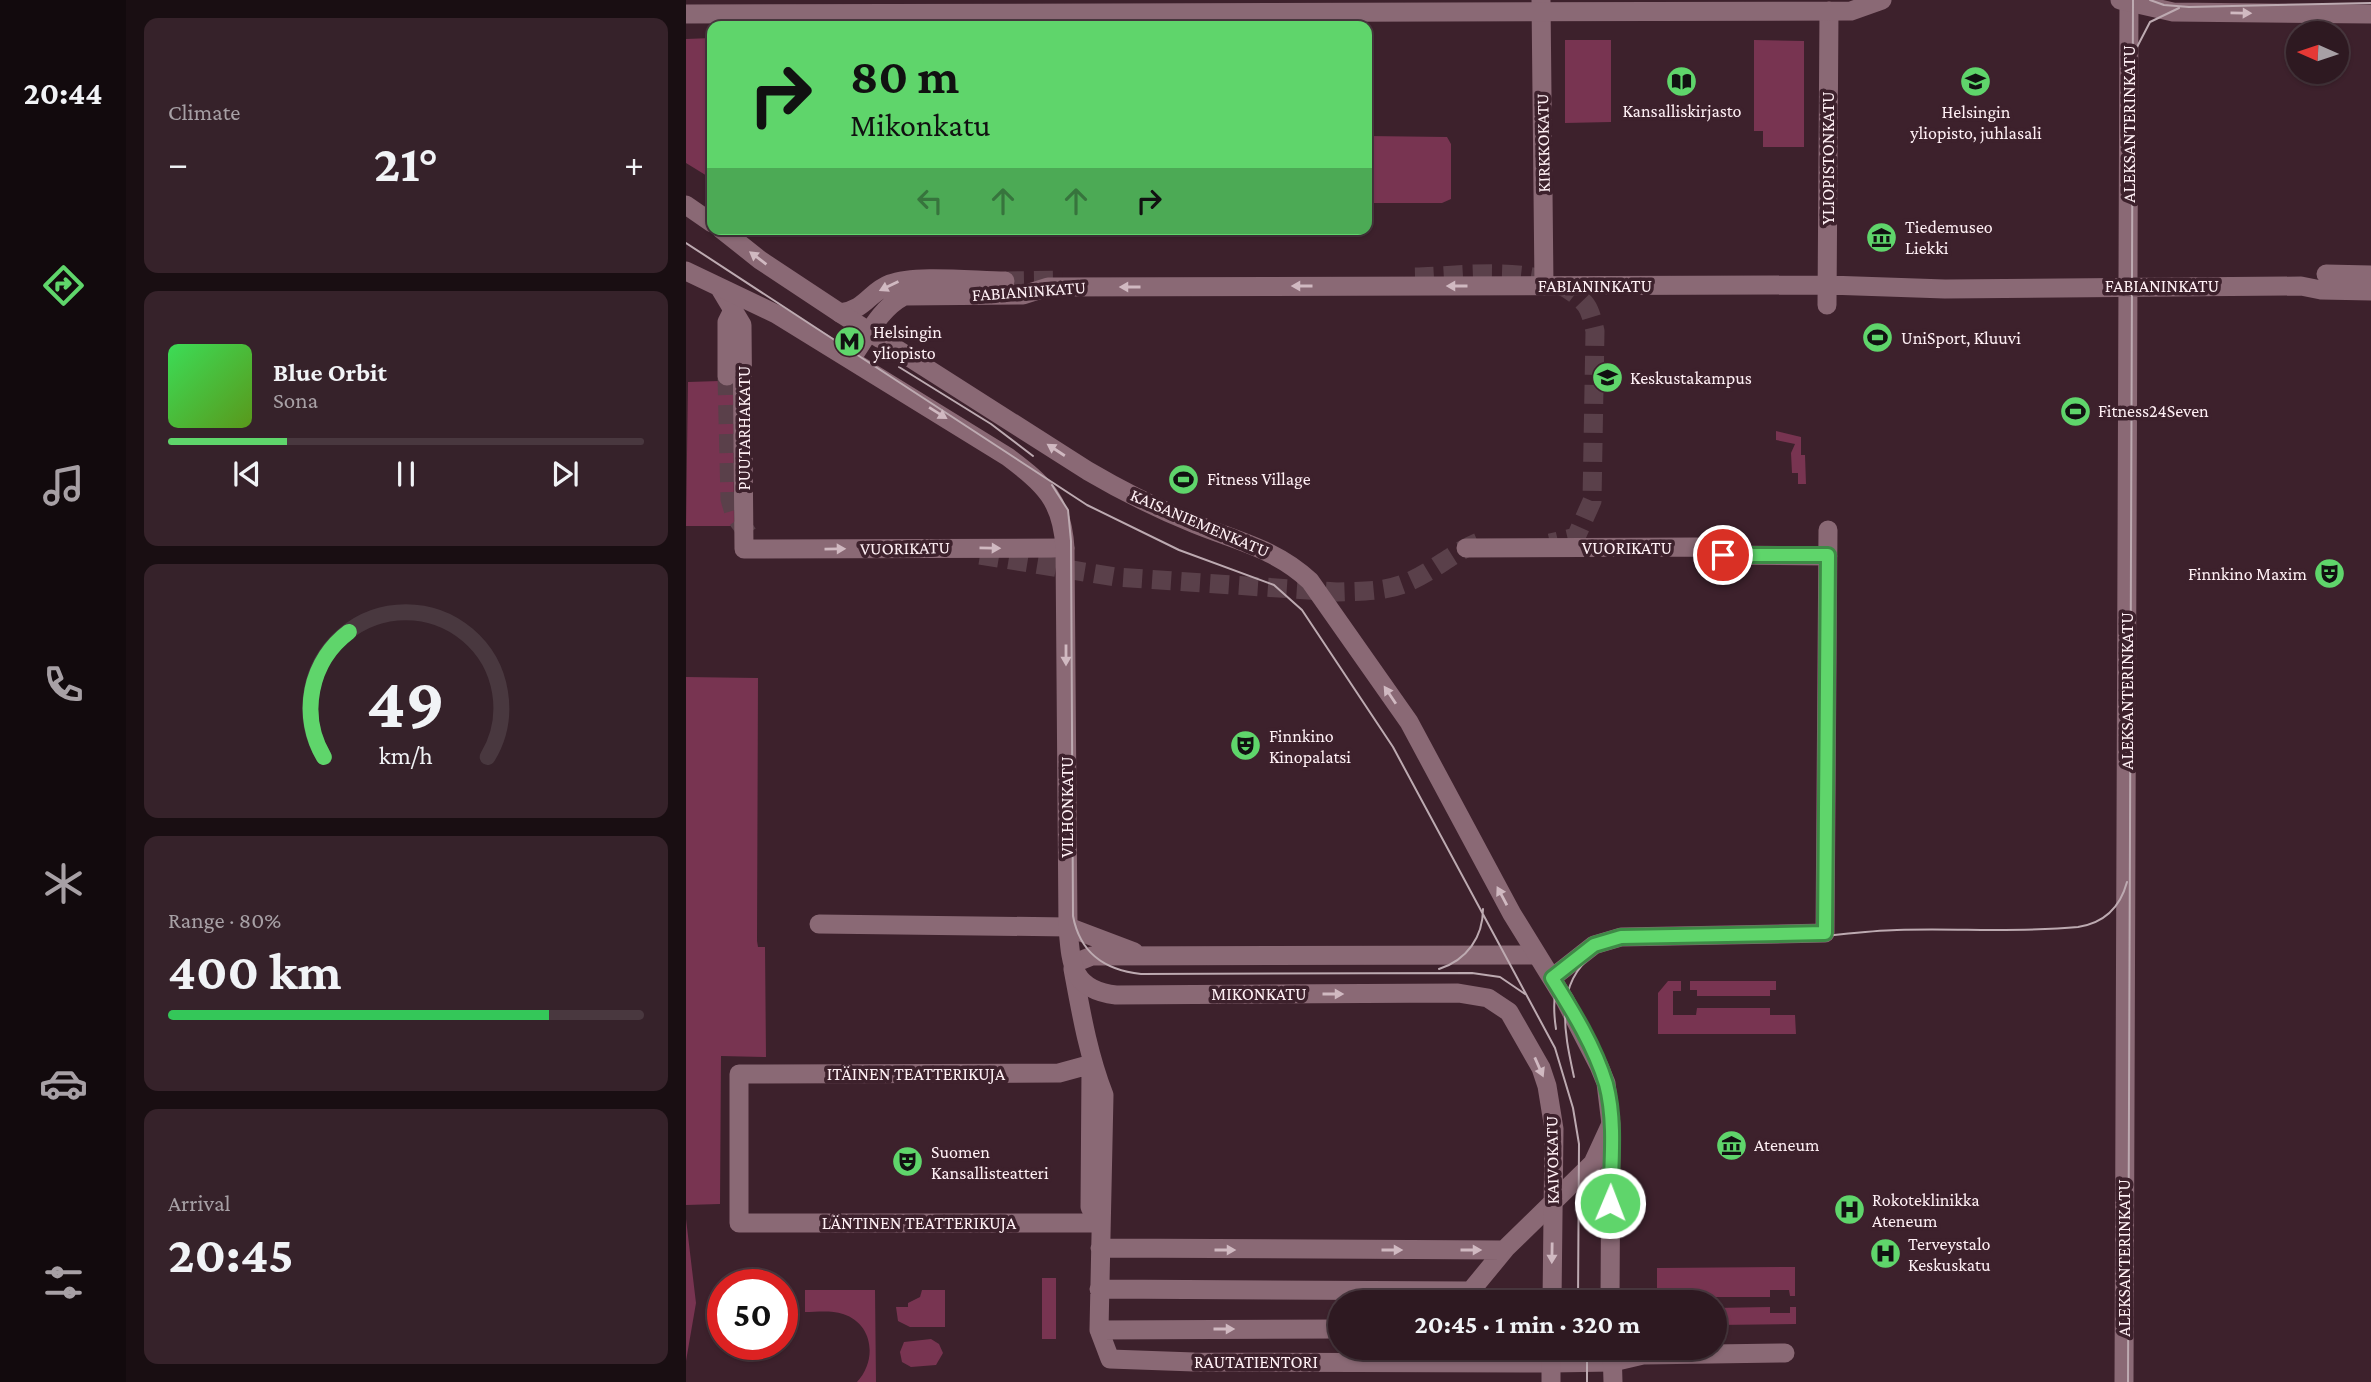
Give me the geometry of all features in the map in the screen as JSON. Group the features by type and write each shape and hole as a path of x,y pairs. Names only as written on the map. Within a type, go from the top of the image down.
{"street":[{"path":"686,14 744,20 1300,6 1541,5 1851,11 1882,0"},
{"path":"2126,1 2173,12 2371,14"},
{"name":"ALEKSANTERINKATU","path":"2124,1382 2128,287 2126,1"},
{"name":"KIRKKOKATU","path":"1541,5 1544,286"},
{"name":"YLIOPISTONKATU","path":"1828,295 1829,11"},
{"path":"686,205 707,220"},
{"name":"KAISANIEMENKATU","path":"728,235 760,260 869,332 1124,492 1194,524 1272,552 1290,562 1310,581 1409,722 1536,955"},
{"path":"686,271 776,314 1030,474 1058,505 1064,522 1065,548"},
{"path":"2326,274 2371,275"},
{"name":"FABIANINKATU","path":"840,313 856,311 884,286 901,280 1005,281"},
{"name":"FABIANINKATU","path":"851,359 891,302 904,296 1023,295 1048,287 1544,286 1828,295 1934,289 2128,287 2301,286 2321,290 2371,291"},
{"name":"PUUTARHAKATU","path":"722,290 742,325 744,549"},
{"name":"PUUTARHAKATU","path":"727,376 727,322 734,308"},
{"path":"1552,978 1594,945 1621,937 1825,933 1828,530"},
{"name":"VUORIKATU","path":"1466,548 1697,547 1723,555 1828,555"},
{"name":"VUORIKATU","path":"744,549 1065,548"},
{"name":"VILHONKATU","path":"1065,548 1068,927 1073,969 1092,1064 1104,1095 1104,1206 1099,1223 1099,1329 1110,1359 1128,1362"},
{"path":"819,924 1068,927 1142,955"},
{"path":"1073,969 1083,957 1142,955 1536,955 1590,1046 1602,1075 1611,1124 1610,1290"},
{"name":"MIKONKATU","path":"1073,969 1088,987 1116,995 1479,995 1502,1006 1518,1026"},
{"name":"KAIVOKATU","path":"1518,1026 1541,1068 1553,1111 1552,1290"},
{"name":"ITÄINEN TEATTERIKUJA","path":"739,1223 739,1074 1059,1073 1092,1064"},
{"path":"1471,1290 1504,1250 1593,1163 1611,1124"},
{"name":"LÄNTINEN TEATTERIKUJA","path":"739,1223 1099,1223"},
{"path":"1100,1248 1504,1250"},
{"path":"1099,1289 1328,1293"},
{"path":"1099,1329 1328,1329"},
{"name":"RAUTATIENTORI","path":"1727,1354 1785,1353"},
{"name":"RAUTATIENTORI","path":"1128,1362 1551,1364 1579,1360"},
{"path":"1613,1360 1613,1382"}],"shaded area":[{"path":"707,38 707,176 686,163 686,39"},
{"path":"1565,40 1611,40 1611,122 1565,123"},
{"path":"1754,40 1804,41 1804,147 1763,147 1763,131 1754,131"},
{"path":"1372,136 1447,137 1451,144 1451,199 1442,203 1372,203"},
{"path":"733,376 734,526 686,526 688,382 719,381"},
{"path":"1776,431 1801,437 1806,484 1798,484 1798,473 1792,473 1791,453 1795,444 1776,440"},
{"path":"686,677 758,678 757,941 758,947 765,947 766,1057 721,1056 720,1204 686,1205"},
{"path":"1668,981 1681,981 1681,991 1673,991 1673,1015 1696,1015 1697,1008 1770,1008 1770,1015 1795,1015 1796,1034 1658,1034 1658,993"},
{"path":"1690,981 1776,981 1776,990 1770,990 1770,996 1697,996 1697,990 1690,990"},
{"path":"686,1219 696,1303 686,1361"},
{"path":"1795,1267 1795,1296 1790,1296 1789,1290 1770,1290 1770,1297 1727,1297 1727,1290 1657,1290 1657,1268"},
{"path":"1042,1278 1056,1278 1056,1339 1042,1339"},
{"path":"805,1290 875,1290 876,1382 857,1382 868,1364 870,1354 866,1334 861,1326 843,1314 805,1312"},
{"path":"922,1290 945,1290 945,1327 910,1327 898,1321 896,1307 908,1307 908,1303 920,1297"},
{"path":"1770,1307 1770,1313 1790,1313 1790,1307 1796,1307 1796,1324 1727,1325 1727,1308"},
{"path":"931,1339 939,1344 943,1353 936,1365 911,1367 902,1362 900,1352 904,1342"}],"tunnel":[{"path":"1415,277 1482,274 1530,277 1552,282 1571,291 1588,308 1595,331 1592,501 1576,537 1550,543"},
{"path":"1005,281 1063,280"},
{"path":"727,376 730,499 735,516 748,534"},
{"path":"980,555 1115,577 1337,592 1400,585 1481,541"}],"tram line":[{"path":"2128,1382 2133,0"},
{"path":"2150,0 2164,5 2189,7 2371,3"},
{"path":"2136,49 2150,22 2179,8"},
{"path":"686,243 1087,505 1179,550 1274,585 1302,610 1393,747 1555,1048 1573,1108 1579,1144 1578,1290"},
{"path":"899,367 991,424 1033,456"},
{"path":"1052,485 1068,510 1071,541 1073,916 1076,929 1088,950 1105,964 1141,974 1472,973 1500,977 1525,994"},
{"path":"1574,1077 1566,1028 1567,996 1580,967 1593,955 1609,947 1655,939 1781,939 1897,930 2033,930 2078,927 2096,922 2110,913 2127,882"},
{"path":"1439,969 1458,960 1472,946 1480,929 1483,909"},
{"path":"1556,1029 1556,986 1562,969 1572,955 1601,936 1643,930"},
{"path":"1587,1360 1587,1382"}],"place":[{"name":"Kansalliskirjasto","path":"1682,81"},
{"name":"Helsingin yliopisto, juhlasali","path":"1976,81"},
{"name":"Tiedemuseo Liekki","path":"1882,237"},
{"name":"UniSport, Kluuvi","path":"1878,338"},
{"name":"Helsingin yliopisto","path":"850,342"},
{"name":"Keskustakampus","path":"1607,378"},
{"name":"Fitness24Seven","path":"2075,411"},
{"name":"Fitness Village","path":"1184,479"},
{"name":"Finnkino Maxim","path":"2330,574"},
{"name":"Finnkino Kinopalatsi","path":"1246,746"},
{"name":"Ateneum","path":"1731,1145"},
{"name":"Suomen Kansallisteatteri","path":"908,1162"},
{"name":"Rokoteklinikka Ateneum","path":"1849,1210"},
{"name":"Terveystalo Keskuskatu","path":"1885,1254"}],"route":[{"path":"1610,1203 1611,1124 1606,1083 1590,1046 1552,978 1594,945 1632,935 1825,933 1828,555 1723,555"}]}
